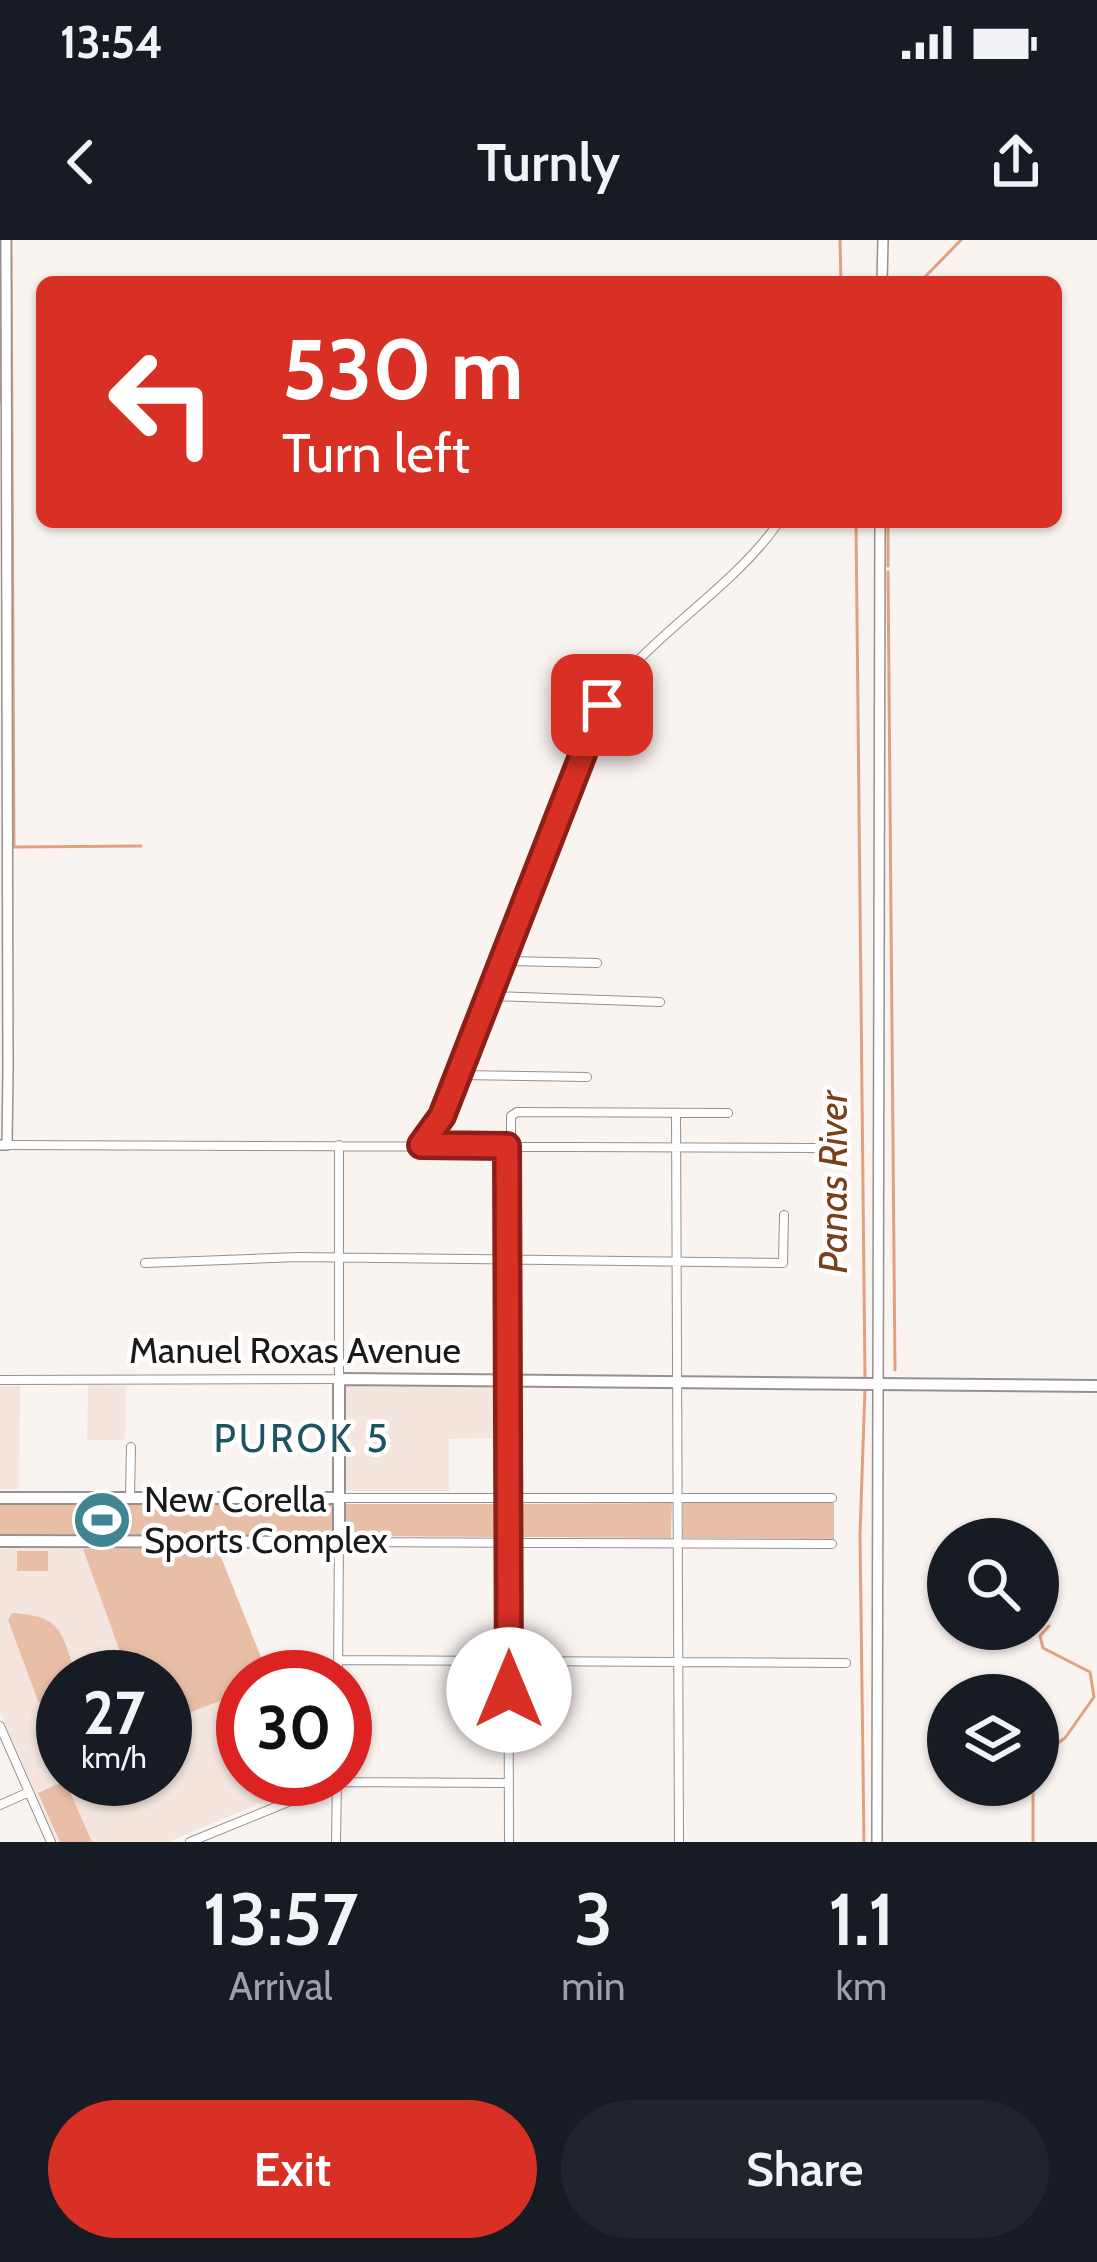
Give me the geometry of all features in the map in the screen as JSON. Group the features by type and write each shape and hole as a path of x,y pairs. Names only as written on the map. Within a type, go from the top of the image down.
{"main road":[{"name":"Manuel Roxas Avenue","path":"339,1379 875,1380 1097,1386"},
{"path":"0,1541 339,1542 339,1379"},
{"path":"0,1498 340,1498"}],"street":[{"path":"6,240 3,1145 816,1148"},
{"path":"880,276 883,240"},
{"path":"421,1145 442,1116 594,720 610,692 728,582 774,528"},
{"path":"877,1842 880,528"},
{"path":"504,961 597,963"},
{"path":"491,995 660,1002"},
{"path":"458,1075 587,1077"},
{"path":"509,1842 506,1260 514,1112 728,1113"},
{"path":"676,1113 679,1842"},
{"path":"339,1145 339,1379"},
{"path":"145,1263 339,1258 783,1262 784,1215"},
{"name":"Manuel Roxas Avenue","path":"0,1380 339,1379"},
{"path":"130,1498 131,1447"},
{"path":"340,1498 832,1498"},
{"path":"338,1650 339,1542 832,1544"},
{"path":"372,1660 846,1664"},
{"path":"0,1726 51,1842"},
{"path":"372,1781 509,1783"},
{"path":"0,1805 29,1792"},
{"path":"190,1842 275,1806"},
{"path":"336,1842 337,1806"}],"shaded area":[{"path":"502,1384 502,1438 449,1439 449,1491 343,1491 343,1386"},
{"path":"88,1385 126,1386 125,1440 87,1440"},
{"path":"0,1386 20,1386 19,1489 0,1489"},
{"path":"672,1503 671,1538 513,1537 513,1504"},
{"path":"683,1503 834,1503 834,1539 683,1538"},
{"path":"334,1504 334,1536 0,1534 0,1505"},
{"path":"346,1504 503,1504 503,1537 346,1536"},
{"path":"217,1547 258,1650 216,1650 216,1702 192,1712 192,1650 119,1650 83,1549"},
{"path":"0,1549 83,1549 119,1650 36,1650 36,1794 0,1712"},
{"path":"17,1551 48,1551 48,1571 17,1571"},
{"path":"12,1613 42,1618 63,1638 67,1650 36,1650 36,1696 8,1620"},
{"path":"216,1702 216,1806 253,1806 169,1842 57,1842 41,1806 192,1806 192,1712"},
{"path":"44,1806 76,1806 92,1842 60,1842"}],"waterway":[{"path":"0,402 1,240"},
{"path":"11,240 14,847 141,846"},
{"path":"840,240 841,276"},
{"name":"Panas River","path":"926,276 961,240"},
{"name":"Panas River","path":"856,528 865,1378"},
{"path":"888,528 888,566"},
{"path":"888,572 895,1370"},
{"name":"Panas River","path":"864,1842 860,1535 865,1388"},
{"path":"1047,1650 1088,1671"},
{"path":"1059,1742 1094,1697 1090,1672"},
{"path":"1033,1806 1033,1842"}],"place":[{"name":"New Corella Sports Complex","path":"102,1520"}],"district":[{"name":"PUROK 5","path":"302,1438"}],"route":[{"path":"509,1690 507,1146 421,1145 442,1116 602,705"}]}
